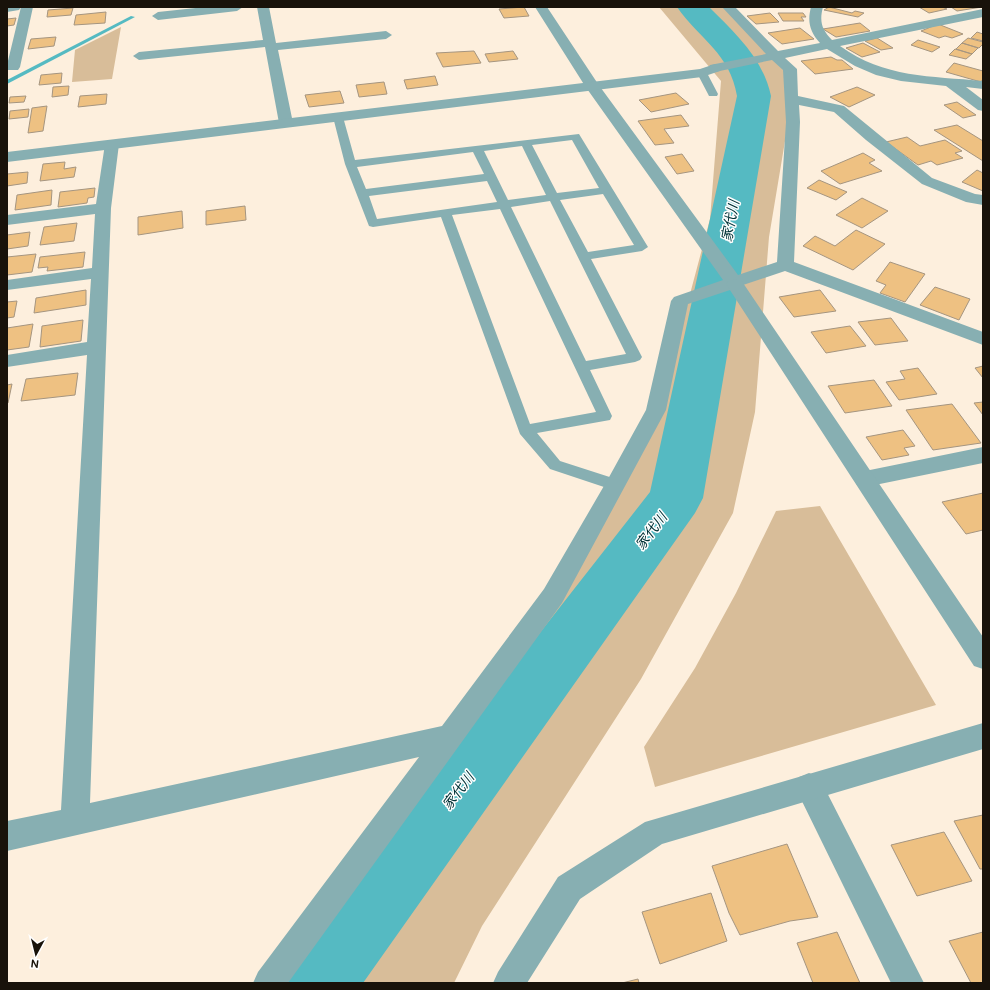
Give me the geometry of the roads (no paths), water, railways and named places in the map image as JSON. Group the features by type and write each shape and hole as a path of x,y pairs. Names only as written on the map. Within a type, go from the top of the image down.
{"street":[{"path":"7,8 15,7"},
{"path":"13,67 27,7"},
{"path":"158,16 238,7"},
{"path":"265,7 270,45 286,123"},
{"path":"541,7 592,86 735,284 983,658"},
{"path":"728,7 790,69 793,122 785,265"},
{"path":"817,7 815,17 816,29 829,44 868,68 888,74 983,85"},
{"path":"7,157 709,71 829,44 983,13"},
{"path":"139,56 386,35"},
{"path":"949,81 983,107"},
{"path":"792,100 840,109 871,137 927,181 972,199 983,200"},
{"path":"75,821 103,208 112,144"},
{"path":"7,220 103,208"},
{"path":"269,983 553,596 616,485 656,410 680,301 735,284 785,265 983,339"},
{"path":"7,285 100,272"},
{"path":"7,361 96,347"},
{"path":"865,479 983,455"},
{"path":"509,983 569,888 655,832 983,736"},
{"path":"7,836 449,737"},
{"path":"809,787 908,983"}],"lane":[{"path":"709,71 713,94"},
{"path":"338,117 351,164 373,223 606,190"},
{"path":"351,164 575,136 642,248 583,257"},
{"path":"525,142 635,357 581,367"},
{"path":"478,148 604,416 526,430"},
{"path":"362,193 491,177"},
{"path":"445,213 526,430 555,465 616,485"}],"waterway":[{"name":"家代川","path":"316,983 676,498 754,96 746,70 731,47 692,7"},
{"path":"7,82 133,17"}]}
